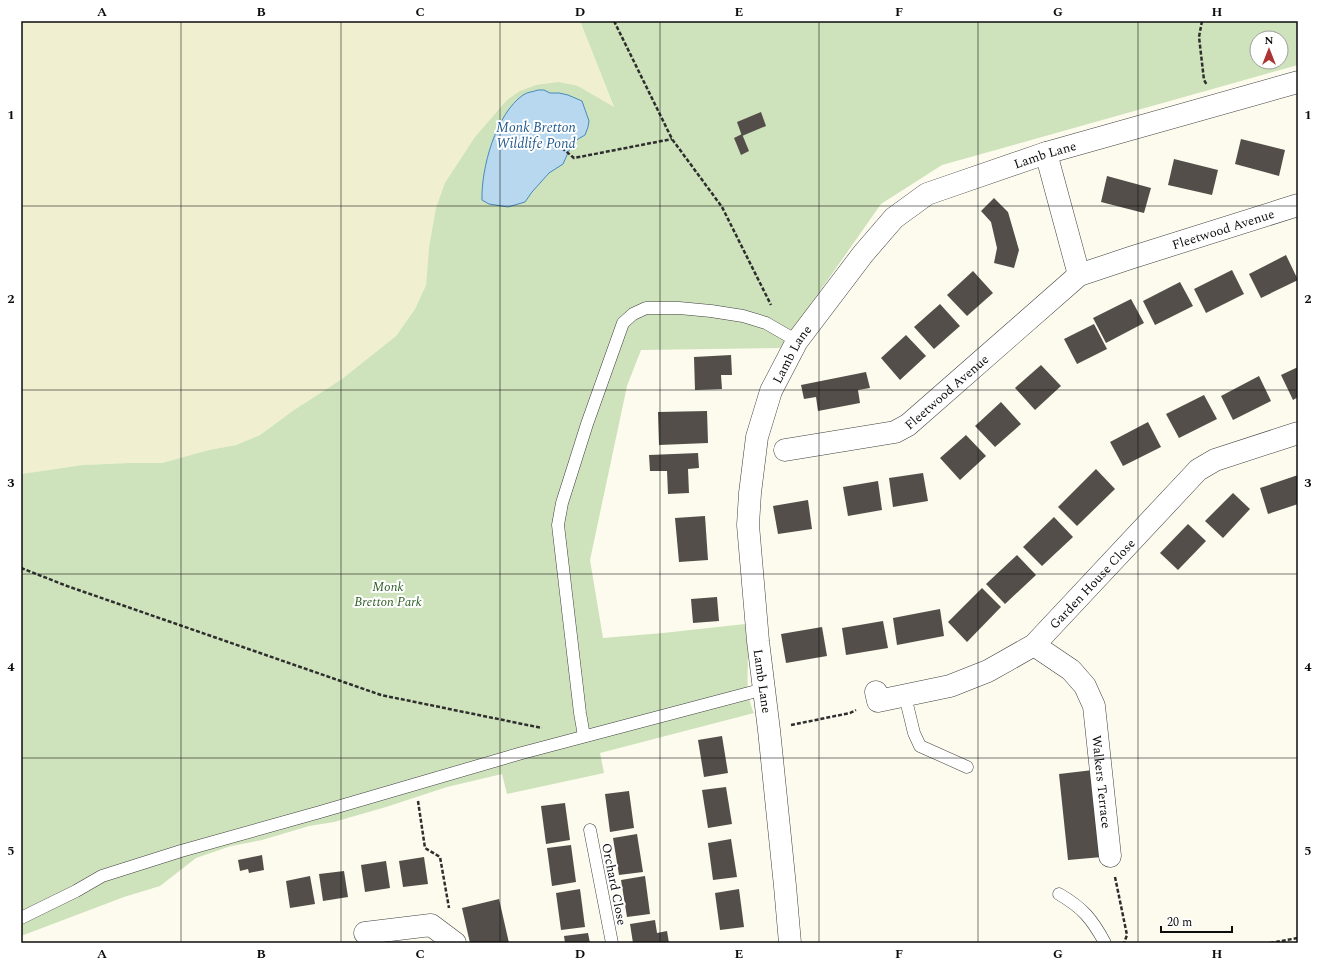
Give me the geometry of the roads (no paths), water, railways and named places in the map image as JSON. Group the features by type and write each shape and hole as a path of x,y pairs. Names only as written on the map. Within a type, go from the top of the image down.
{"street":[{"name":"Lamb Lane","path":"790,943 786,886 758,641 748,525 750,493 757,437 771,391 791,338 894,218 927,194 1046,153 1298,82"},
{"path":"1046,153 1080,275"},
{"name":"Fleetwood Avenue","path":"786,450 895,432 908,425 1080,275 1298,205"},
{"name":"Garden House Close","path":"877,696 906,696 950,686 988,671 1034,645 1198,470 1215,460 1298,433"},
{"name":"Walkers Terrace","path":"1034,645 1071,670 1085,686 1094,706 1110,856"},
{"path":"365,933 431,925 455,943"}],"lane":[{"path":"584,736 558,525 562,503 587,424 623,323 633,314 646,308 679,308 743,316 766,323 791,338"},
{"path":"21,918 102,876 117,870 522,753 764,690"},
{"path":"906,696 914,733 920,746 967,767"},
{"name":"Orchard Close","path":"590,830 612,943"},
{"path":"1059,894 1076,904 1090,918 1105,943"}],"water":[{"name":"Monk Bretton Wildlife Pond","path":"538,90 568,95 582,101 589,121 585,135 573,142 563,164 549,173 525,202 508,207 489,204 482,200 482,187 487,158 498,128 513,104 525,94"}],"park label":[{"name":"Monk Bretton Park","path":"388,594"}]}
